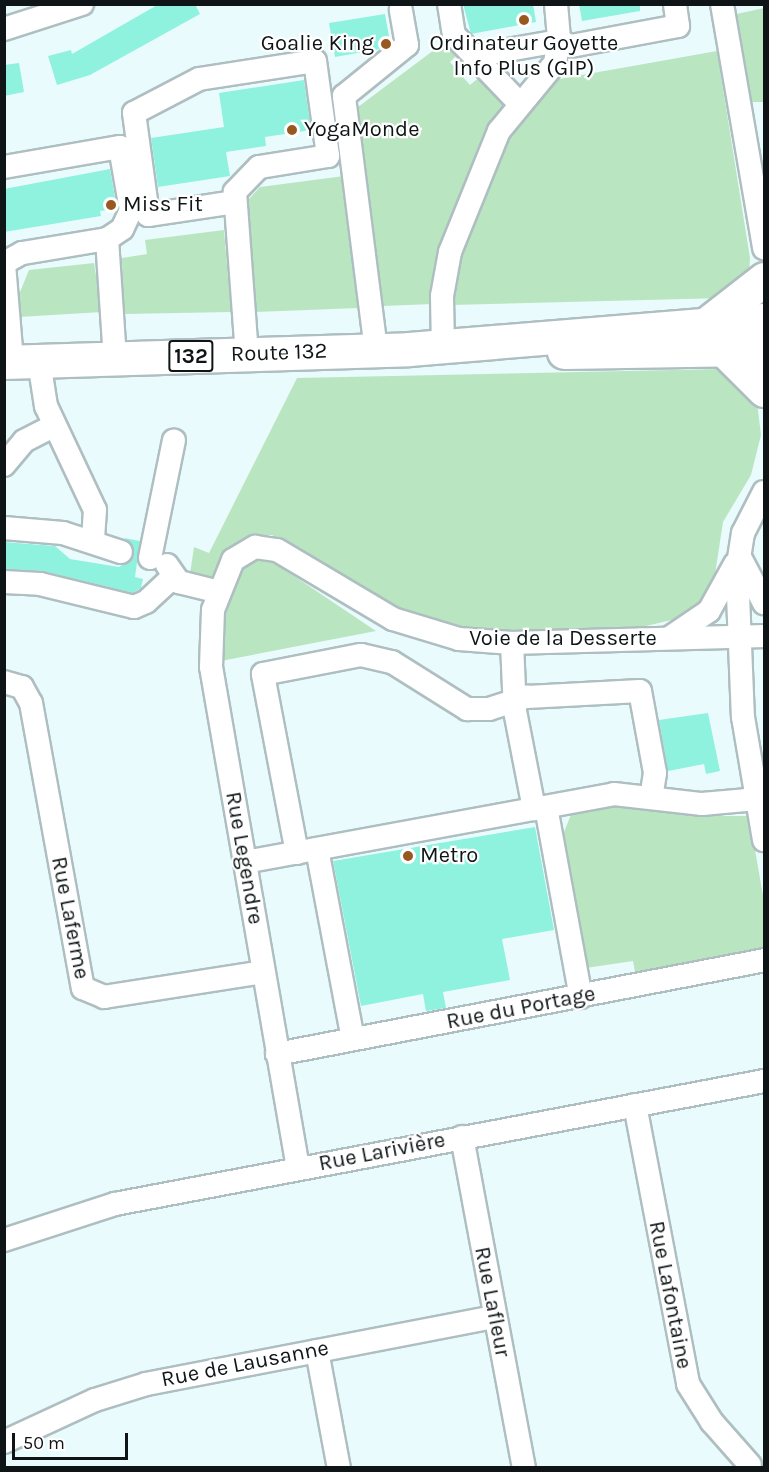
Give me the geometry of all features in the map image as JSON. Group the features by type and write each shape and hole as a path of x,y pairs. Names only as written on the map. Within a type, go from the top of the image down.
{"highway":[{"path":"709,322 765,279"},
{"name":"Route 132","path":"19,361 409,349 709,322 765,320"},
{"name":"Route 132","path":"443,347 623,354 765,349"},
{"path":"725,351 765,390"}],"street":[{"path":"4,28 82,4"},
{"path":"449,4 454,35 520,104"},
{"path":"443,347 442,296 450,252 499,131 555,63 559,41 556,4"},
{"path":"474,56 559,41 571,46 678,26 675,4"},
{"path":"722,4 765,248"},
{"path":"376,350 344,96 407,45 401,10"},
{"path":"138,216 134,113 199,79 315,61 328,156 259,167 237,188 235,202 247,354"},
{"path":"4,167 120,147 138,216"},
{"path":"93,540 95,510 54,426 41,389 19,361 4,264 22,252 106,239 138,216 235,202"},
{"path":"106,239 115,358"},
{"path":"4,465 24,441 54,426"},
{"path":"137,555 174,440"},
{"path":"765,492 746,525 739,555 742,717 765,840"},
{"path":"12,533 93,540 166,563 174,576 186,585 219,592"},
{"name":"Voie de la Desserte","path":"241,554 255,547 277,550 378,612 424,631 512,643 765,636"},
{"name":"Rue Legendre","path":"241,554 229,567 219,592 211,628 211,668 298,1168"},
{"path":"739,555 765,603"},
{"path":"669,638 714,605 739,555"},
{"path":"4,582 40,584 134,607 146,602 174,576"},
{"path":"512,643 514,700 581,997"},
{"path":"353,1040 263,674 367,655 392,662 467,709 514,700 640,691 655,772 651,796"},
{"name":"Rue Laferme","path":"4,682 22,687 31,703 82,988 104,997 263,972"},
{"path":"245,862 614,794 651,796 702,804 757,799"},
{"name":"Rue du Portage","path":"277,1054 765,960"},
{"name":"Rue Larivière","path":"4,1240 96,1208 765,1081"},
{"name":"Rue Lafontaine","path":"635,1105 688,1384 712,1422 754,1461"},
{"name":"Rue Lafleur","path":"462,1137 524,1467"},
{"name":"Rue de Lausanne","path":"4,1442 127,1389 495,1317"},
{"path":"317,1351 339,1467"}],"green space":[{"path":"764,8 764,102 747,102 732,15"},
{"path":"453,47 460,52 450,62 470,85 482,75 509,105 433,304 383,306 354,110 434,50"},
{"path":"717,51 750,258 749,273 724,298 452,305 453,267 508,134 548,81"},
{"path":"344,176 359,308 256,312 247,201 260,187"},
{"path":"224,230 231,312 123,314 122,258 147,254 145,240"},
{"path":"94,263 102,312 19,317 18,297 29,270"},
{"path":"718,369 735,377 757,402 761,435 751,475 723,522 714,581 700,603 680,618 646,626 521,632 440,625 390,606 272,535 258,535 236,544 222,560 212,579 190,574 194,547 209,553 297,378"},
{"path":"262,558 282,568 376,631 221,661 225,609 236,575 244,565"},
{"path":"611,804 704,816 749,816 764,901 764,949 755,955 636,978 633,961 586,968 562,837 572,812"}],"building":[{"path":"159,4 195,4 200,14 90,75 57,85 48,56 71,50 72,54"},
{"path":"463,4 533,4 536,22 471,34"},
{"path":"579,4 640,4 640,11 582,21"},
{"path":"385,14 390,42 380,49 335,57 329,23"},
{"path":"19,63 24,92 4,96 4,65"},
{"path":"304,80 311,130 265,137 266,146 226,152 230,176 158,187 151,138 224,127 219,93"},
{"path":"110,169 117,209 100,211 101,216 4,232 4,189"},
{"path":"124,538 140,541 135,577 143,579 141,588 133,593 43,571 4,569 4,542 55,546 70,559 119,567 134,556 131,543"},
{"path":"708,713 720,771 706,774 704,764 668,771 659,720"},
{"path":"535,827 554,930 502,939 510,980 443,992 446,1008 426,1011 423,994 361,1006 333,861"}],"place":[{"name":"Ordinateur Goyette Info Plus (GIP)","path":"524,20"},
{"name":"Goalie King","path":"386,44"},
{"name":"YogaMonde","path":"292,130"},
{"name":"Miss Fit","path":"111,205"},
{"name":"Metro","path":"408,856"}]}
